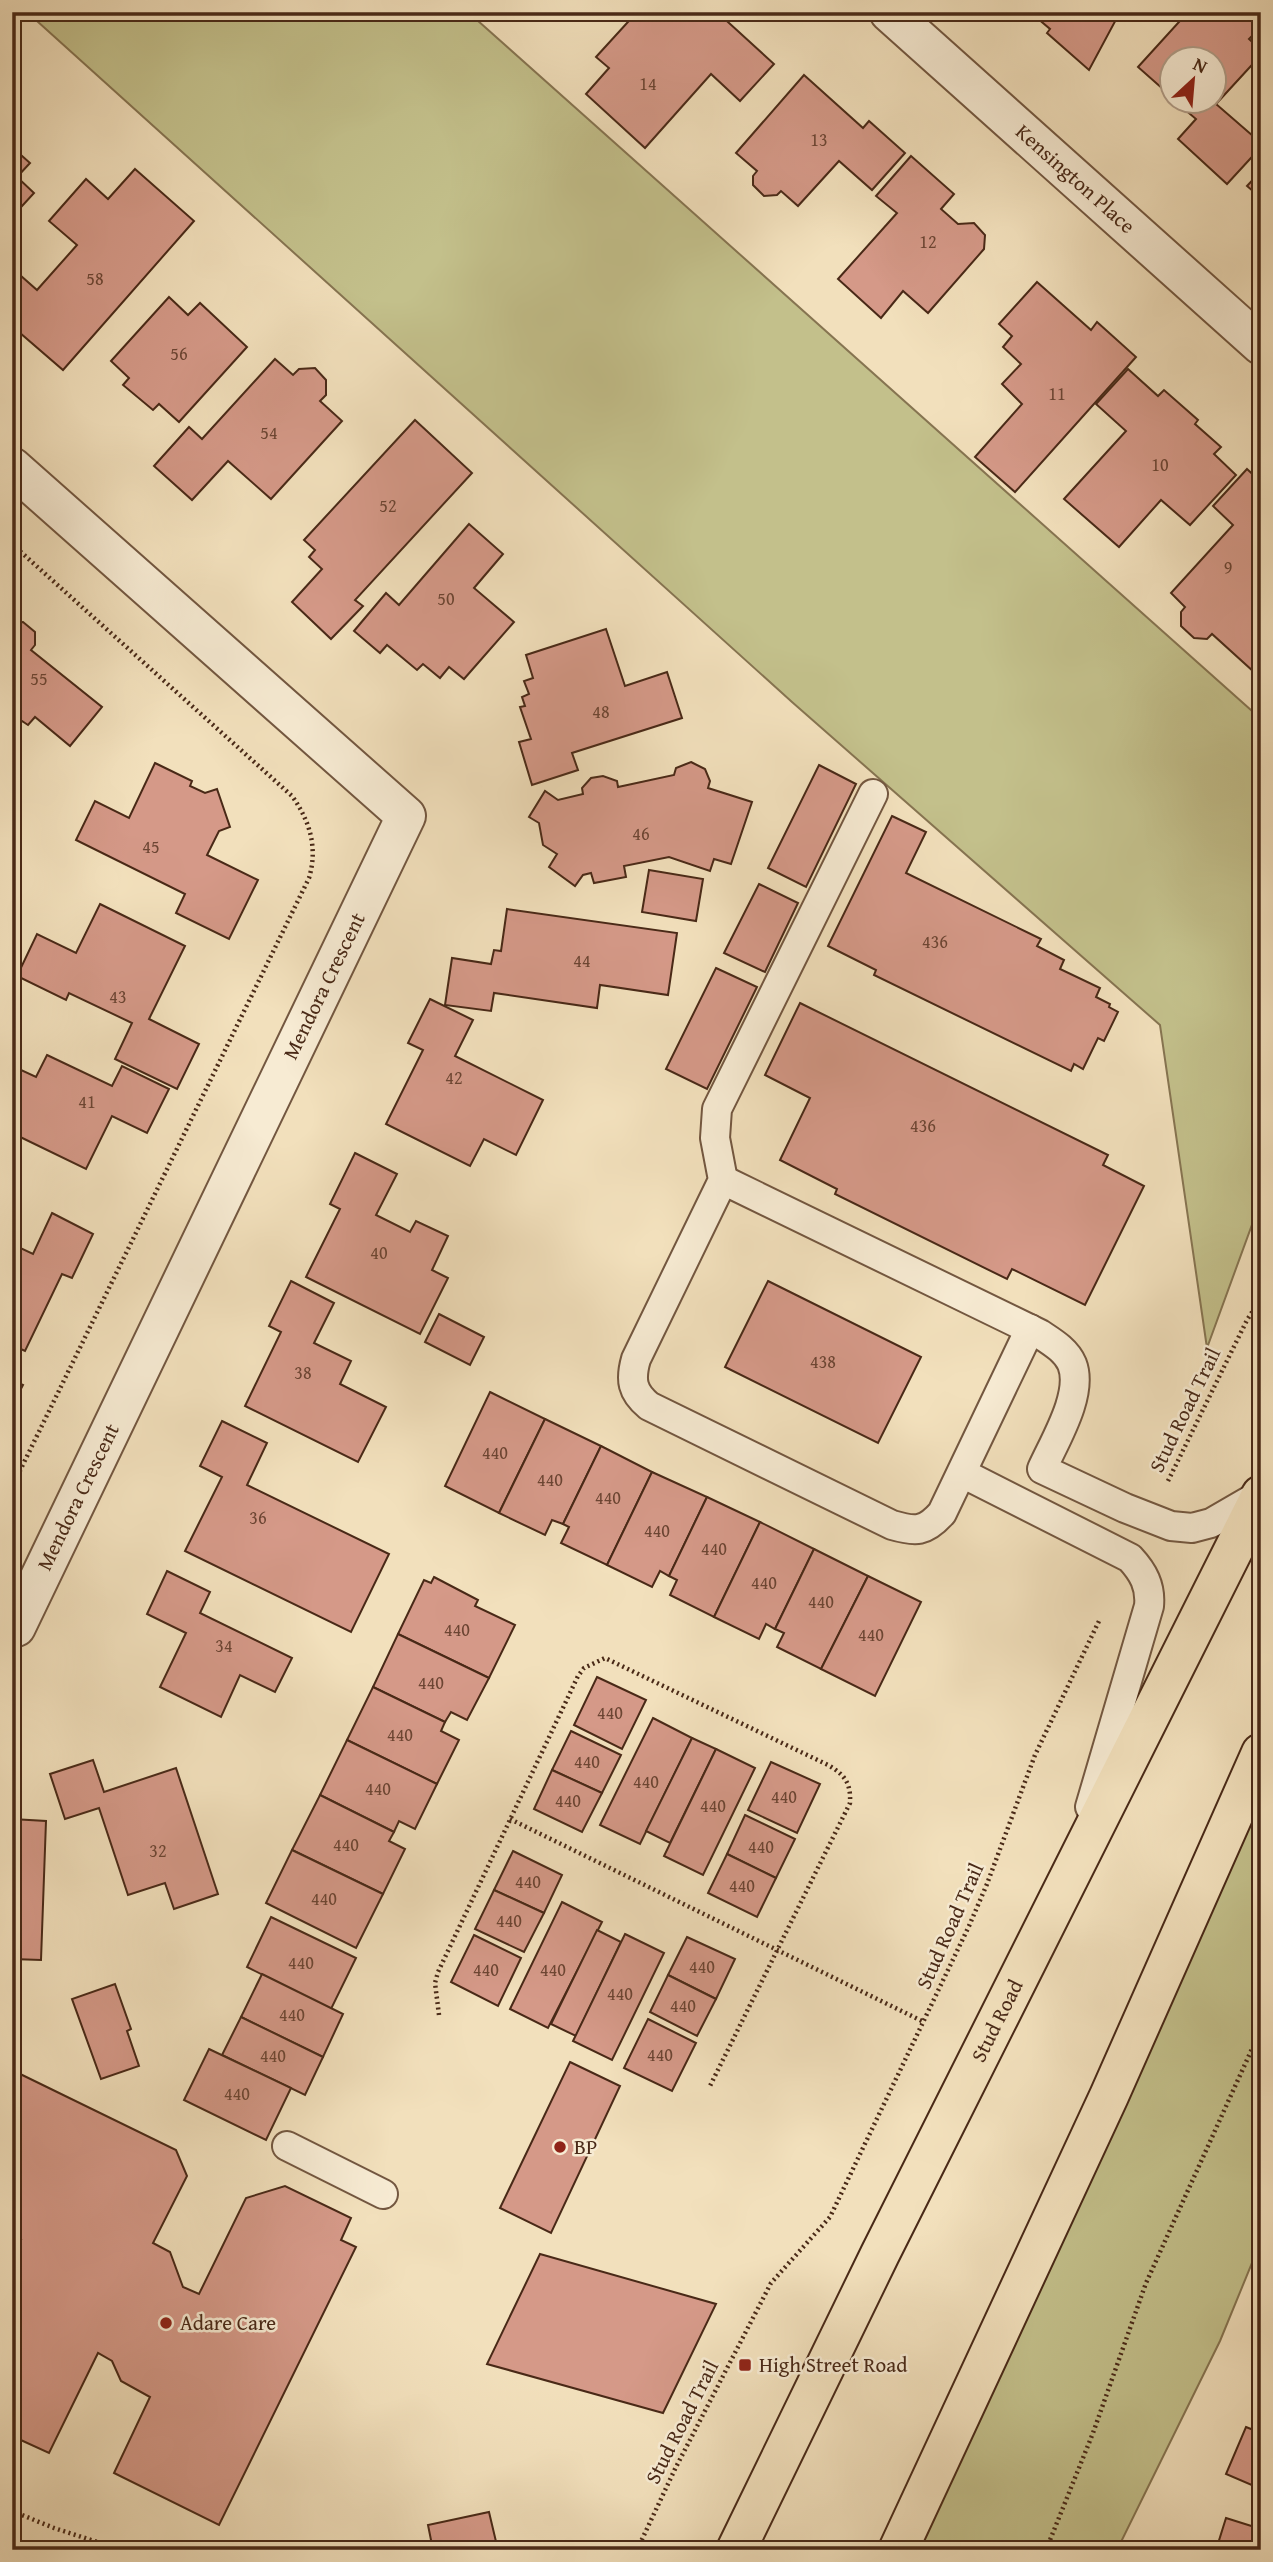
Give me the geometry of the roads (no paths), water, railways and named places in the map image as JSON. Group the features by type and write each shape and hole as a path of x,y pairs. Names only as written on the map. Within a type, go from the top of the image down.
{"highway":[{"name":"Stud Road","path":"736,2550 880,2254 1261,1494"},
{"path":"898,2550 1109,2096 1261,1753"}],"street":[{"name":"Kensington Place","path":"889,12 1261,345"},
{"name":"Mendora Crescent","path":"12,467 406,816 22,1615 16,1627 12,1625"}],"lane":[{"path":"873,794 717,1109 715,1138 723,1180 636,1359 632,1385 638,1397 661,1412 892,1525 908,1530 923,1529 942,1513 1030,1329"},
{"path":"723,1180 1030,1329 1060,1348 1072,1365 1074,1385 1070,1407 1042,1469 1171,1526 1192,1528 1212,1523 1261,1494"},
{"path":"962,1473 1130,1558 1141,1570 1150,1596 1068,1882"},
{"path":"287,2146 383,2194"}],"place":[{"name":"BP","path":"560,2147"},
{"name":"Adare Care","path":"166,2323"},
{"name":"High Street Road","path":"745,2365"}]}
